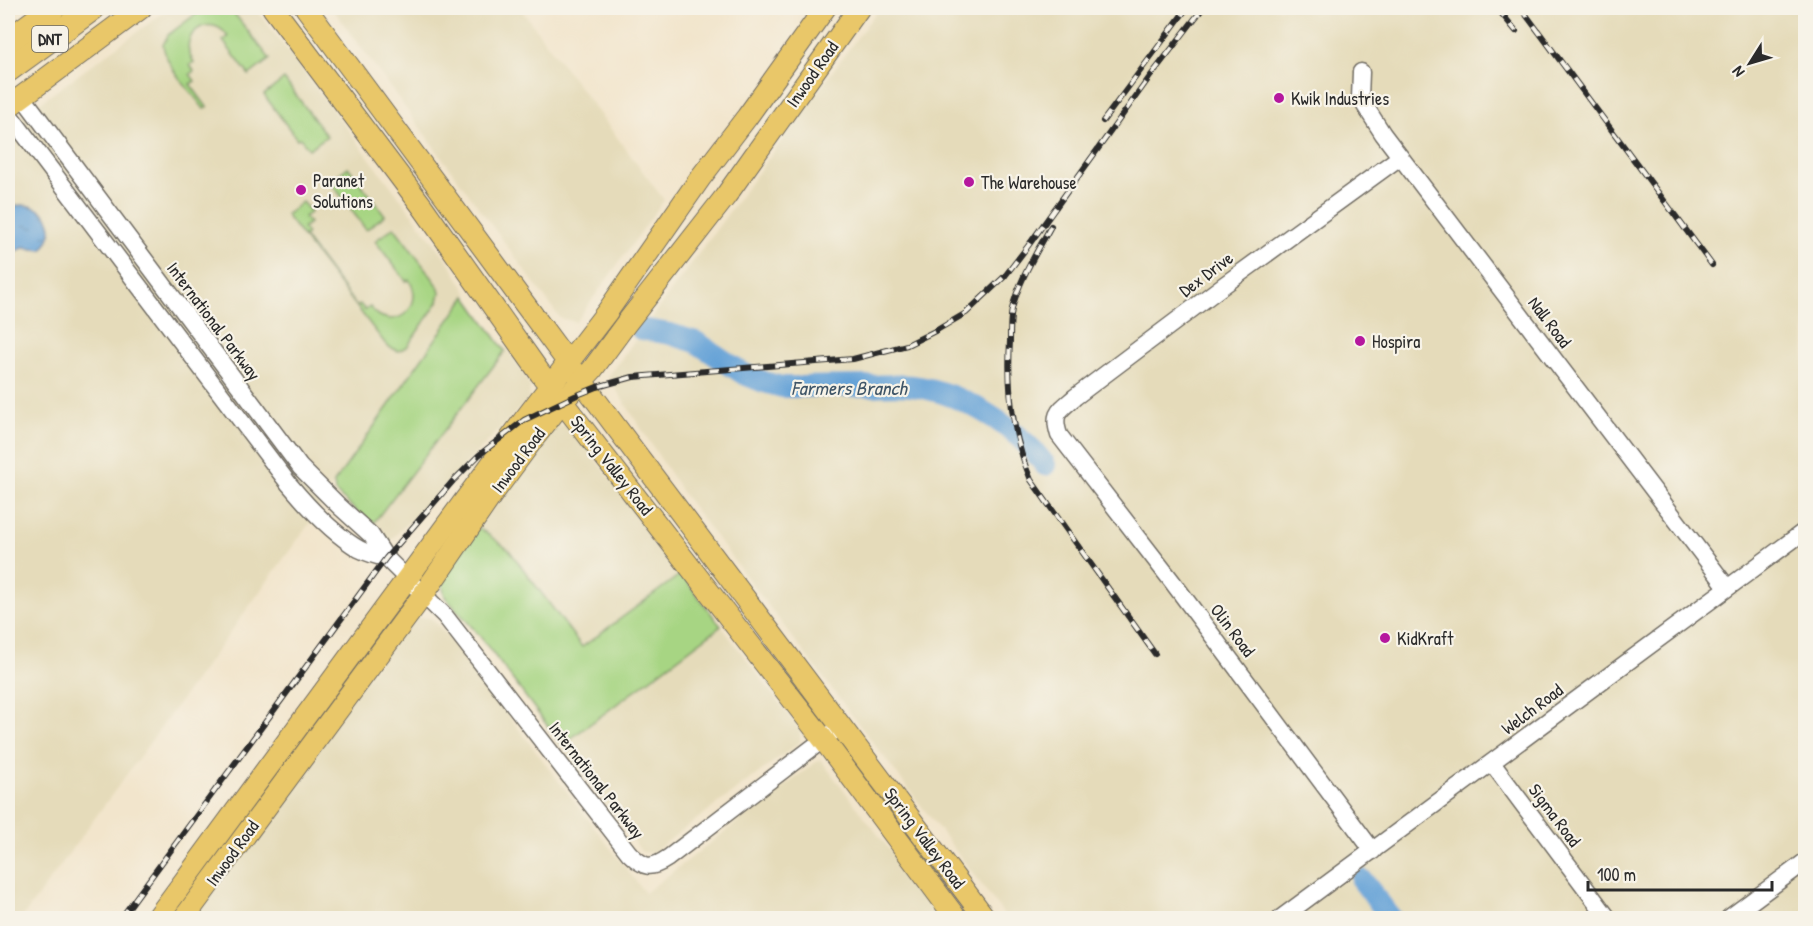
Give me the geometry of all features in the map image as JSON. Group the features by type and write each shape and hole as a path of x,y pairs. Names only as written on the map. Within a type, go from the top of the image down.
{"highway":[{"name":"DNT","path":"8,41 53,8"},
{"name":"DNT","path":"8,70 93,8"}],"main road":[{"path":"15,101 141,8"},
{"name":"Spring Valley Road","path":"273,8 422,206 557,393 823,739 956,918"},
{"name":"Spring Valley Road","path":"306,8 568,363 985,918"},
{"path":"822,8 853,15"},
{"name":"Inwood Road","path":"184,918 423,595 491,496 557,393 568,363 607,312 701,177 747,117 822,8"},
{"name":"Inwood Road","path":"157,918 407,579 557,393 582,381 604,354 725,197 853,15"},
{"path":"701,177 725,197"},
{"path":"422,206 465,247 475,250 483,248"},
{"path":"474,278 481,273 488,273 499,286 513,289"},
{"path":"727,614 746,599"},
{"path":"230,820 247,833"}],"street":[{"name":"Nall Road","path":"1361,72 1360,98 1400,157 1727,587"},
{"name":"International Parkway","path":"15,101 300,467 327,495 372,535 386,558 445,616 639,863 647,867 657,866 841,726"},
{"name":"International Parkway","path":"8,113 289,484 325,523 342,537 360,550 386,558"},
{"name":"Dex Drive","path":"1059,435 1055,422 1057,414 1076,398 1224,285 1400,157"},
{"name":"Olin Road","path":"1059,435 1192,608 1373,851"},
{"name":"Welch Road","path":"1281,918 1806,530"},
{"name":"Sigma Road","path":"1492,764 1608,918"},
{"path":"1729,918 1806,861"}],"shaded area":[{"path":"170,8 255,8 448,261 468,294 334,483 309,524 22,918 8,918 8,126"},
{"path":"332,8 520,8 664,200 576,322 560,318"},
{"path":"879,8 1805,8 1805,918 1007,918 684,495 608,377"},
{"path":"507,348 530,385 529,399 388,543 372,525"},
{"path":"570,425 681,574 582,648 509,550 478,527 553,426"},
{"path":"411,617 431,618 444,632 645,893 820,759 942,918 192,918"},
{"path":"721,626 800,730 800,742 652,853 642,852 562,745"}],"green space":[{"path":"204,8 230,8 270,59 249,75 223,41 228,37 221,29 204,26 197,30 188,43 194,62 190,65 194,71 190,74 195,81 190,84 207,107 204,109 174,71 163,45 168,35"},
{"path":"284,79 327,136 309,149 300,138 297,139 264,95"},
{"path":"348,167 385,215 366,230 330,181"},
{"path":"302,202 311,212 304,217 309,223 303,228 307,234 304,237 357,307 360,304 365,310 370,307 378,315 387,319 396,318 410,308 413,290 409,280 406,281 375,241 394,227 437,284 440,292 438,302 407,347 398,351 387,346 286,215"},
{"path":"466,296 505,351 372,525 335,492 334,483"},
{"path":"478,527 509,550 582,647 681,574 721,626 562,745 479,635 445,597 441,580"}],"water":[{"path":"22,205 39,210 45,215 51,227 50,234 42,250 23,248 8,255 8,210"}],"waterway":[{"name":"Farmers Branch","path":"641,329 670,334 696,342 744,374 782,387 906,385 949,395 968,403 1003,424 1019,437 1045,465"},
{"name":"Farmers Branch","path":"1362,880 1391,918"}],"railway":[{"path":"1103,121 1187,8"},
{"path":"121,918 386,558 453,481 479,455 524,420 597,387 633,377 853,359 907,345 966,313 1005,276 1149,78 1203,8"},
{"path":"1497,8 1516,31"},
{"path":"1521,8 1712,265"},
{"path":"1051,226 1024,277 1011,313 1010,395 1019,446 1031,480 1155,654"}],"place":[{"name":"Kwik Industries","path":"1279,98"},
{"name":"The Warehouse","path":"969,182"},
{"name":"Paranet Solutions","path":"301,190"},
{"name":"Hospira","path":"1360,341"},
{"name":"KidKraft","path":"1385,638"}]}
